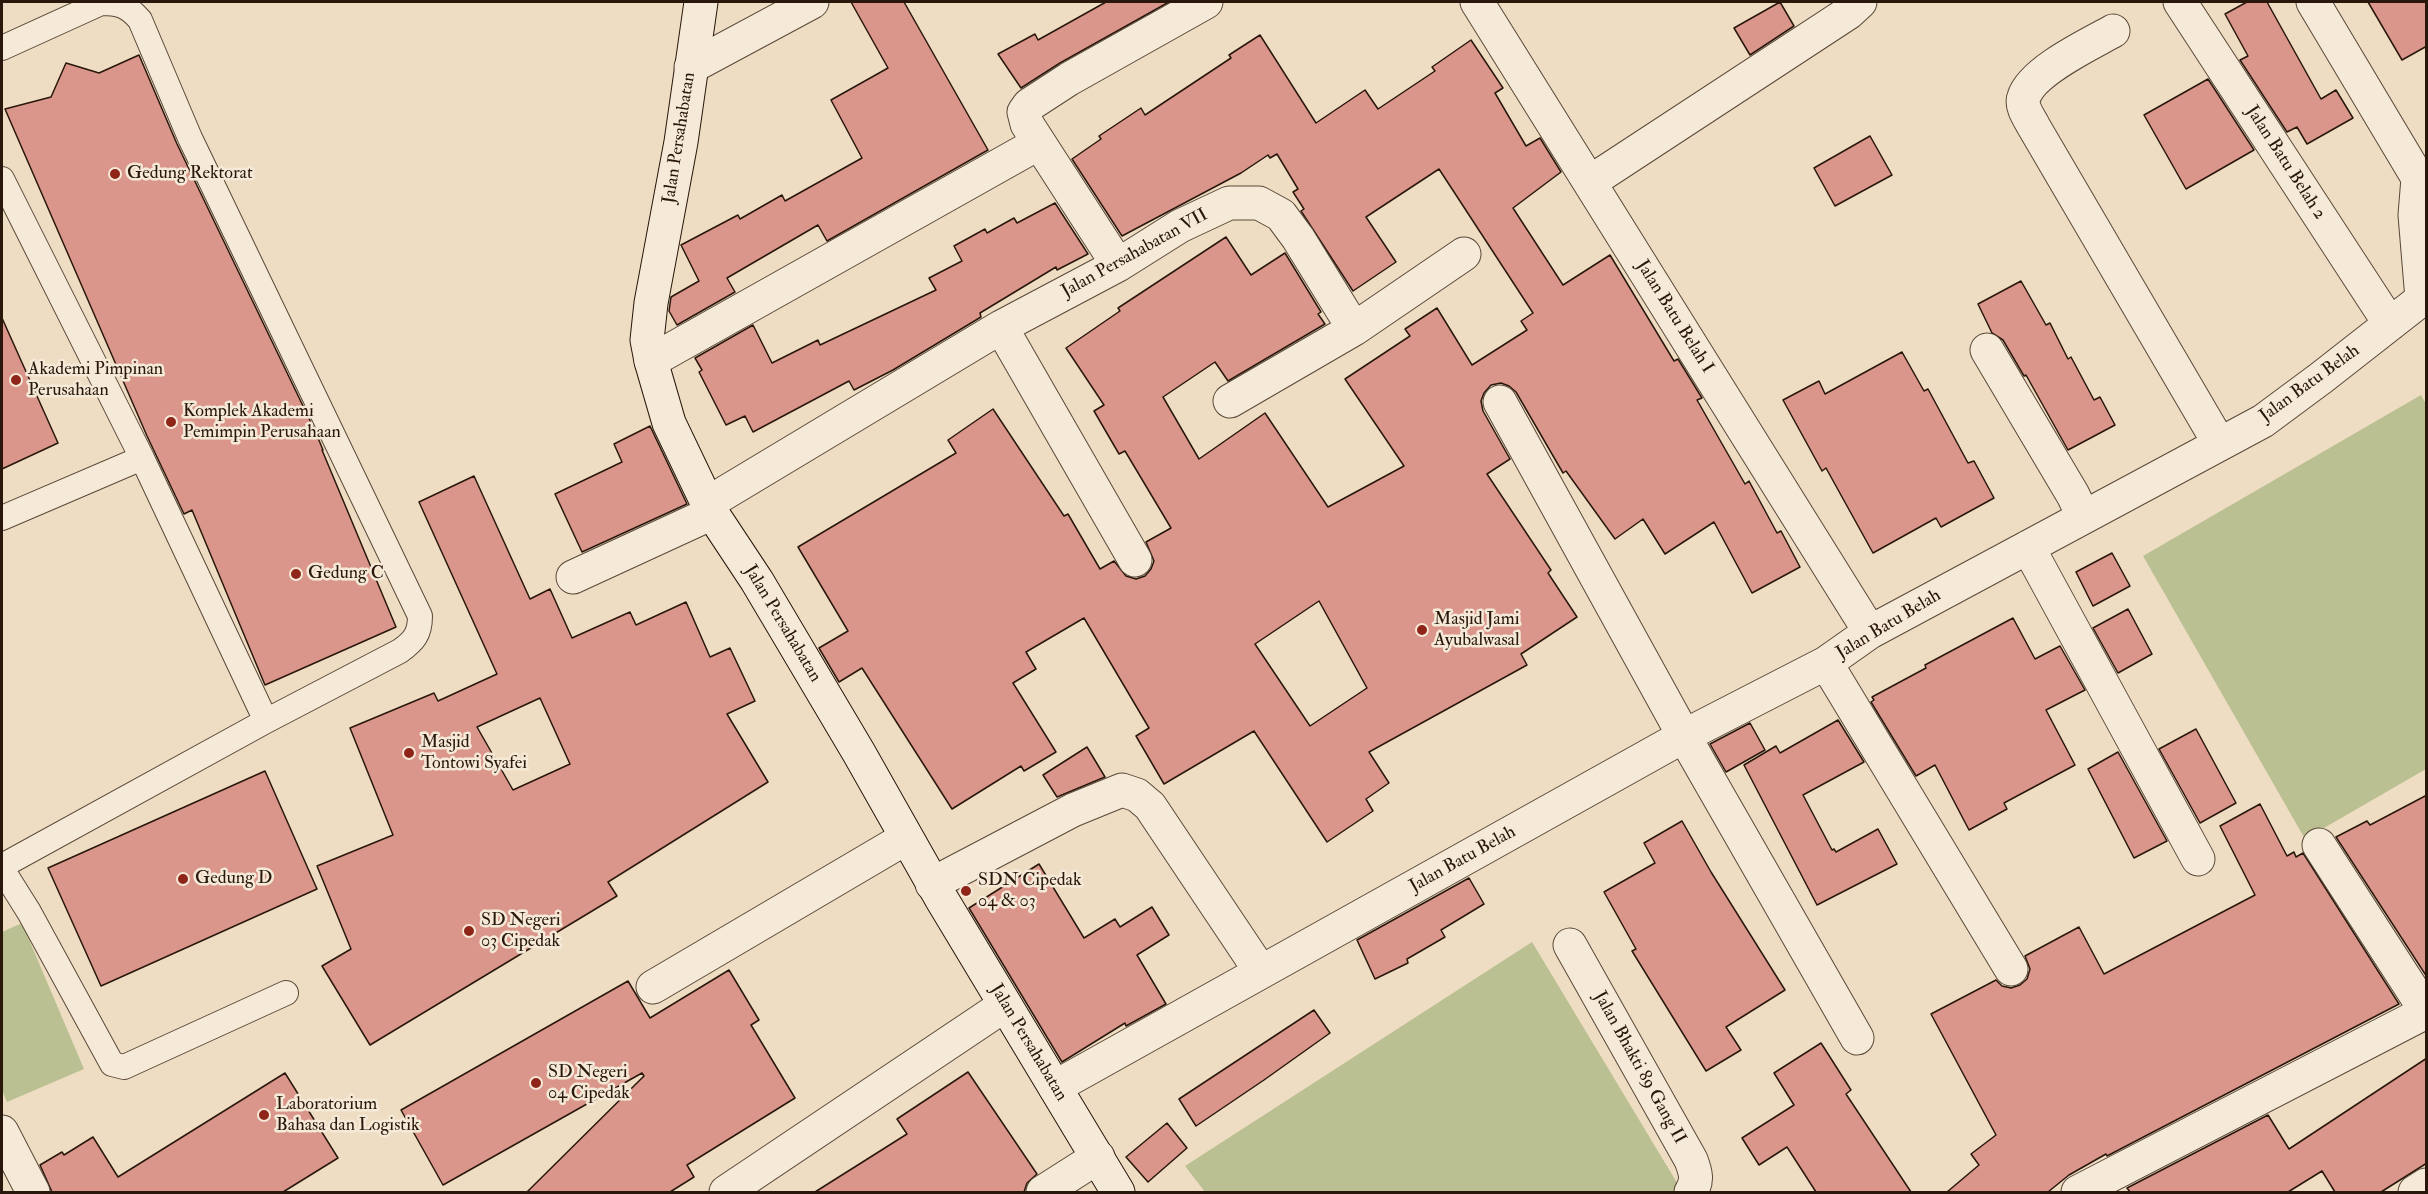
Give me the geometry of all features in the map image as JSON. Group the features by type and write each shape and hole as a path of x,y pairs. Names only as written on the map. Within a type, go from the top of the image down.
{"street":[{"name":"Jalan Persahabatan","path":"701,2 681,142 651,303 647,340 669,423 710,508 757,581 932,884 1118,1192"},
{"path":"692,67 812,2"},
{"path":"1118,265 1039,143 1024,112 1029,105 1070,79 1206,2"},
{"path":"1590,182 1848,13 1860,2"},
{"name":"Jalan Batu Belah 2","path":"2180,2 2390,324"},
{"name":"Jalan Batu Belah","path":"1055,1087 1684,736 1826,663 1870,632 2263,421 2425,300 2415,215 2422,176 2313,2"},
{"name":"Jalan Batu Belah I","path":"1490,6 1590,182 1870,632"},
{"path":"2113,31 2044,71 2023,97 2023,105 2219,443"},
{"path":"651,361 1039,143"},
{"name":"Jalan Persahabatan VII","path":"573,577 710,508 1001,327 1118,265 1180,226 1230,203 1258,203 1281,215 1298,238 1354,329"},
{"path":"1230,401 1354,329 1464,254"},
{"path":"1001,327 1135,560"},
{"path":"1987,350 2073,495 2083,516"},
{"path":"1500,402 1684,736 1857,1038"},
{"path":"2028,547 2198,859"},
{"path":"1826,663 2011,969"},
{"path":"932,884 1073,810 1122,790 1137,795 1150,806 1261,972"},
{"path":"653,987 906,838"},
{"path":"2080,1192 2427,1012 2319,845"},
{"name":"Jalan Bhakti 89 Gang II","path":"1570,945 1691,1160 1696,1172 1696,1184 1690,1192"},
{"path":"726,1192 1005,1005"},
{"path":"2,1132 33,1192"},
{"path":"1043,1192 1098,1157"},
{"path":"2415,1192 2427,1185"}],"lane":[{"path":"2,48 101,3 117,3 125,6 140,20 190,138 420,616 420,628 414,641 400,651 266,721 2,867 112,1064 124,1067 286,993"},
{"path":"2,179 142,458 266,721"},
{"path":"2,518 142,458"}],"green space":[{"path":"2421,395 2426,404 2426,769 2305,839 2143,556"},
{"path":"22,923 84,1069 7,1102 2,1090 2,932"},
{"path":"1532,942 1682,1191 1205,1192 1185,1166"}],"building":[{"path":"851,2 904,2 988,150 827,241 818,225 727,278 735,292 677,325 669,311 671,297 699,281 681,245 738,215 740,219 782,195 785,201 862,158 831,100 888,68"},
{"path":"1106,2 1169,2 1060,63 1021,88 998,54 1035,34 1038,40"},
{"path":"1780,2 1794,26 1750,55 1734,28"},
{"path":"2247,2 2267,2 2321,99 2336,90 2353,118 2307,144 2297,127 2287,132 2240,60 2248,56 2225,14"},
{"path":"2368,2 2427,2 2427,46 2402,60"},
{"path":"1260,35 1316,123 1365,90 1378,109 1435,71 1432,67 1471,40 1503,88 1495,93 1526,146 1540,138 1561,172 1513,208 1563,285 1610,255 1674,361 1678,359 1702,398 1697,400 1745,484 1749,481 1777,533 1781,531 1800,567 1752,593 1714,522 1665,554 1643,519 1615,539 1566,471 1563,473 1516,392 1501,383 1491,385 1481,401 1483,411 1510,459 1487,474 1551,570 1548,573 1577,617 1521,654 1527,665 1369,752 1389,783 1366,799 1373,811 1327,842 1254,731 1164,784 1136,736 1149,728 1084,618 1026,652 1036,669 1013,683 1056,752 1024,771 1021,766 952,809 862,668 839,682 819,648 848,631 798,547 956,453 948,440 993,409 1064,516 1068,514 1100,569 1114,561 1126,576 1136,579 1145,576 1154,561 1146,542 1171,528 1125,451 1119,454 1094,411 1104,405 1066,348 1120,311 1118,308 1226,237 1251,275 1285,253 1321,312 1318,314 1325,324 1228,381 1215,362 1163,397 1199,459 1265,413 1328,507 1404,466 1345,379 1410,336 1405,329 1437,308 1472,365 1527,330 1521,321 1533,313 1439,169 1366,217 1396,262 1353,291 1301,211 1304,209 1293,192 1298,189 1277,154 1270,158 1268,155 1241,173 1122,236 1072,159 1101,139 1099,136 1141,108 1145,115 1231,58 1229,55","holes":["1319,601 1367,688 1310,726 1255,644"]},
{"path":"139,55 177,144 316,433 396,627 265,685 192,510 184,514 147,436 5,109 51,97 66,63 99,73"},
{"path":"2208,79 2254,150 2186,189 2144,115"},
{"path":"1870,136 1892,175 1835,206 1814,168"},
{"path":"1055,203 1088,254 1057,270 1056,267 980,313 981,317 893,370 854,390 849,381 753,432 745,416 726,425 699,372 702,370 695,358 753,325 772,363 818,340 820,345 936,290 929,278 962,261 954,246 985,229 987,233 1014,218 1017,223"},
{"path":"2021,281 2046,325 2050,323 2068,359 2071,357 2094,400 2100,397 2115,425 2068,450 2026,375 2024,376 2003,340 1992,333 1978,304"},
{"name":"Akademi Pimpinan Perusahaan","path":"2,318 58,443 2,469"},
{"path":"1902,352 1924,391 1928,389 1968,463 1974,461 1994,498 1941,527 1936,518 1873,553 1826,468 1822,471 1783,400 1819,381 1825,394"},
{"path":"650,426 687,504 582,552 555,494 622,462 614,444"},
{"path":"474,476 530,599 550,589 572,638 630,612 636,625 686,602 710,657 730,648 755,701 727,714 768,782 608,882 617,896 370,1045 322,966 351,949 317,866 393,835 350,728 434,693 438,701 497,674 419,502","holes":["540,698 570,764 513,790 477,727"]},
{"path":"2112,553 2130,586 2093,606 2076,572"},
{"path":"2128,609 2152,654 2118,673 2093,628"},
{"path":"2013,618 2035,659 2060,646 2085,690 2046,710 2075,765 2004,803 2007,809 1969,830 1935,765 1916,776 1871,702 1874,700 1872,697 1926,668 1925,665"},
{"path":"1838,720 1864,762 1803,795 1832,850 1836,852 1878,829 1897,864 1817,905 1744,765 1776,746 1780,753"},
{"path":"1750,723 1765,750 1726,772 1710,744"},
{"path":"2196,729 2236,803 2200,823 2159,749"},
{"path":"1087,747 1105,777 1057,797 1043,775"},
{"path":"2118,752 2167,841 2134,858 2088,769"},
{"name":"Gedung D","path":"265,771 317,889 101,986 48,868"},
{"path":"2427,795 2427,977 2336,837 2367,821 2370,825"},
{"path":"2260,804 2287,856 2294,852 2296,857 2303,853 2399,1004 2107,1156 2106,1154 2069,1175 2048,1192 1947,1192 1979,1165 1971,1154 1996,1135 1931,1014 1996,980 2002,986 2011,988 2020,985 2027,979 2030,969 2025,956 2079,927 2104,974 2255,895 2220,826"},
{"path":"1682,821 1785,990 1726,1027 1741,1050 1706,1071 1632,951 1636,949 1604,892 1655,863 1644,843"},
{"path":"1039,864 1084,938 1115,919 1120,927 1152,907 1169,935 1137,955 1166,1004 1126,1026 1125,1023 1062,1062 969,908"},
{"path":"1469,878 1484,904 1441,930 1445,937 1407,959 1408,963 1375,979 1357,940"},
{"path":"729,970 759,1020 751,1025 795,1098 687,1165 694,1177 670,1192 527,1192 644,1076 642,1073 443,1185 401,1110 628,981 650,1018"},
{"path":"1314,1010 1330,1033 1196,1126 1179,1099"},
{"path":"1821,1043 1851,1090 1846,1094 1911,1192 1816,1192 1787,1147 1759,1165 1742,1138 1794,1105 1774,1073"},
{"path":"2427,1058 2427,1163 2381,1192 2335,1192 2322,1171 2288,1192 2130,1192 2127,1188 2268,1115 2289,1149"},
{"path":"968,1072 1037,1174 1027,1183 1024,1192 815,1192 907,1134 897,1119"},
{"name":"Laboratorium Bahasa dan Logistik","path":"285,1073 338,1158 283,1192 52,1192 40,1165 62,1152 64,1155 93,1137 118,1177"},
{"path":"1167,1123 1187,1148 1148,1182 1126,1157"}],"place":[{"name":"Gedung Rektorat","path":"115,174"},
{"name":"Akademi Pimpinan Perusahaan","path":"16,380"},
{"name":"Komplek Akademi Pemimpin Perusahaan","path":"171,422"},
{"name":"Gedung C","path":"296,574"},
{"name":"Masjid Jami Ayubalwasal","path":"1422,630"},
{"name":"Masjid Tontowi Syafei","path":"409,753"},
{"name":"Gedung D","path":"183,879"},
{"name":"SDN Cipedak 04 & 03","path":"966,891"},
{"name":"SD Negeri 03 Cipedak","path":"469,931"},
{"name":"SD Negeri 04 Cipedak","path":"536,1083"},
{"name":"Laboratorium Bahasa dan Logistik","path":"264,1115"}]}
